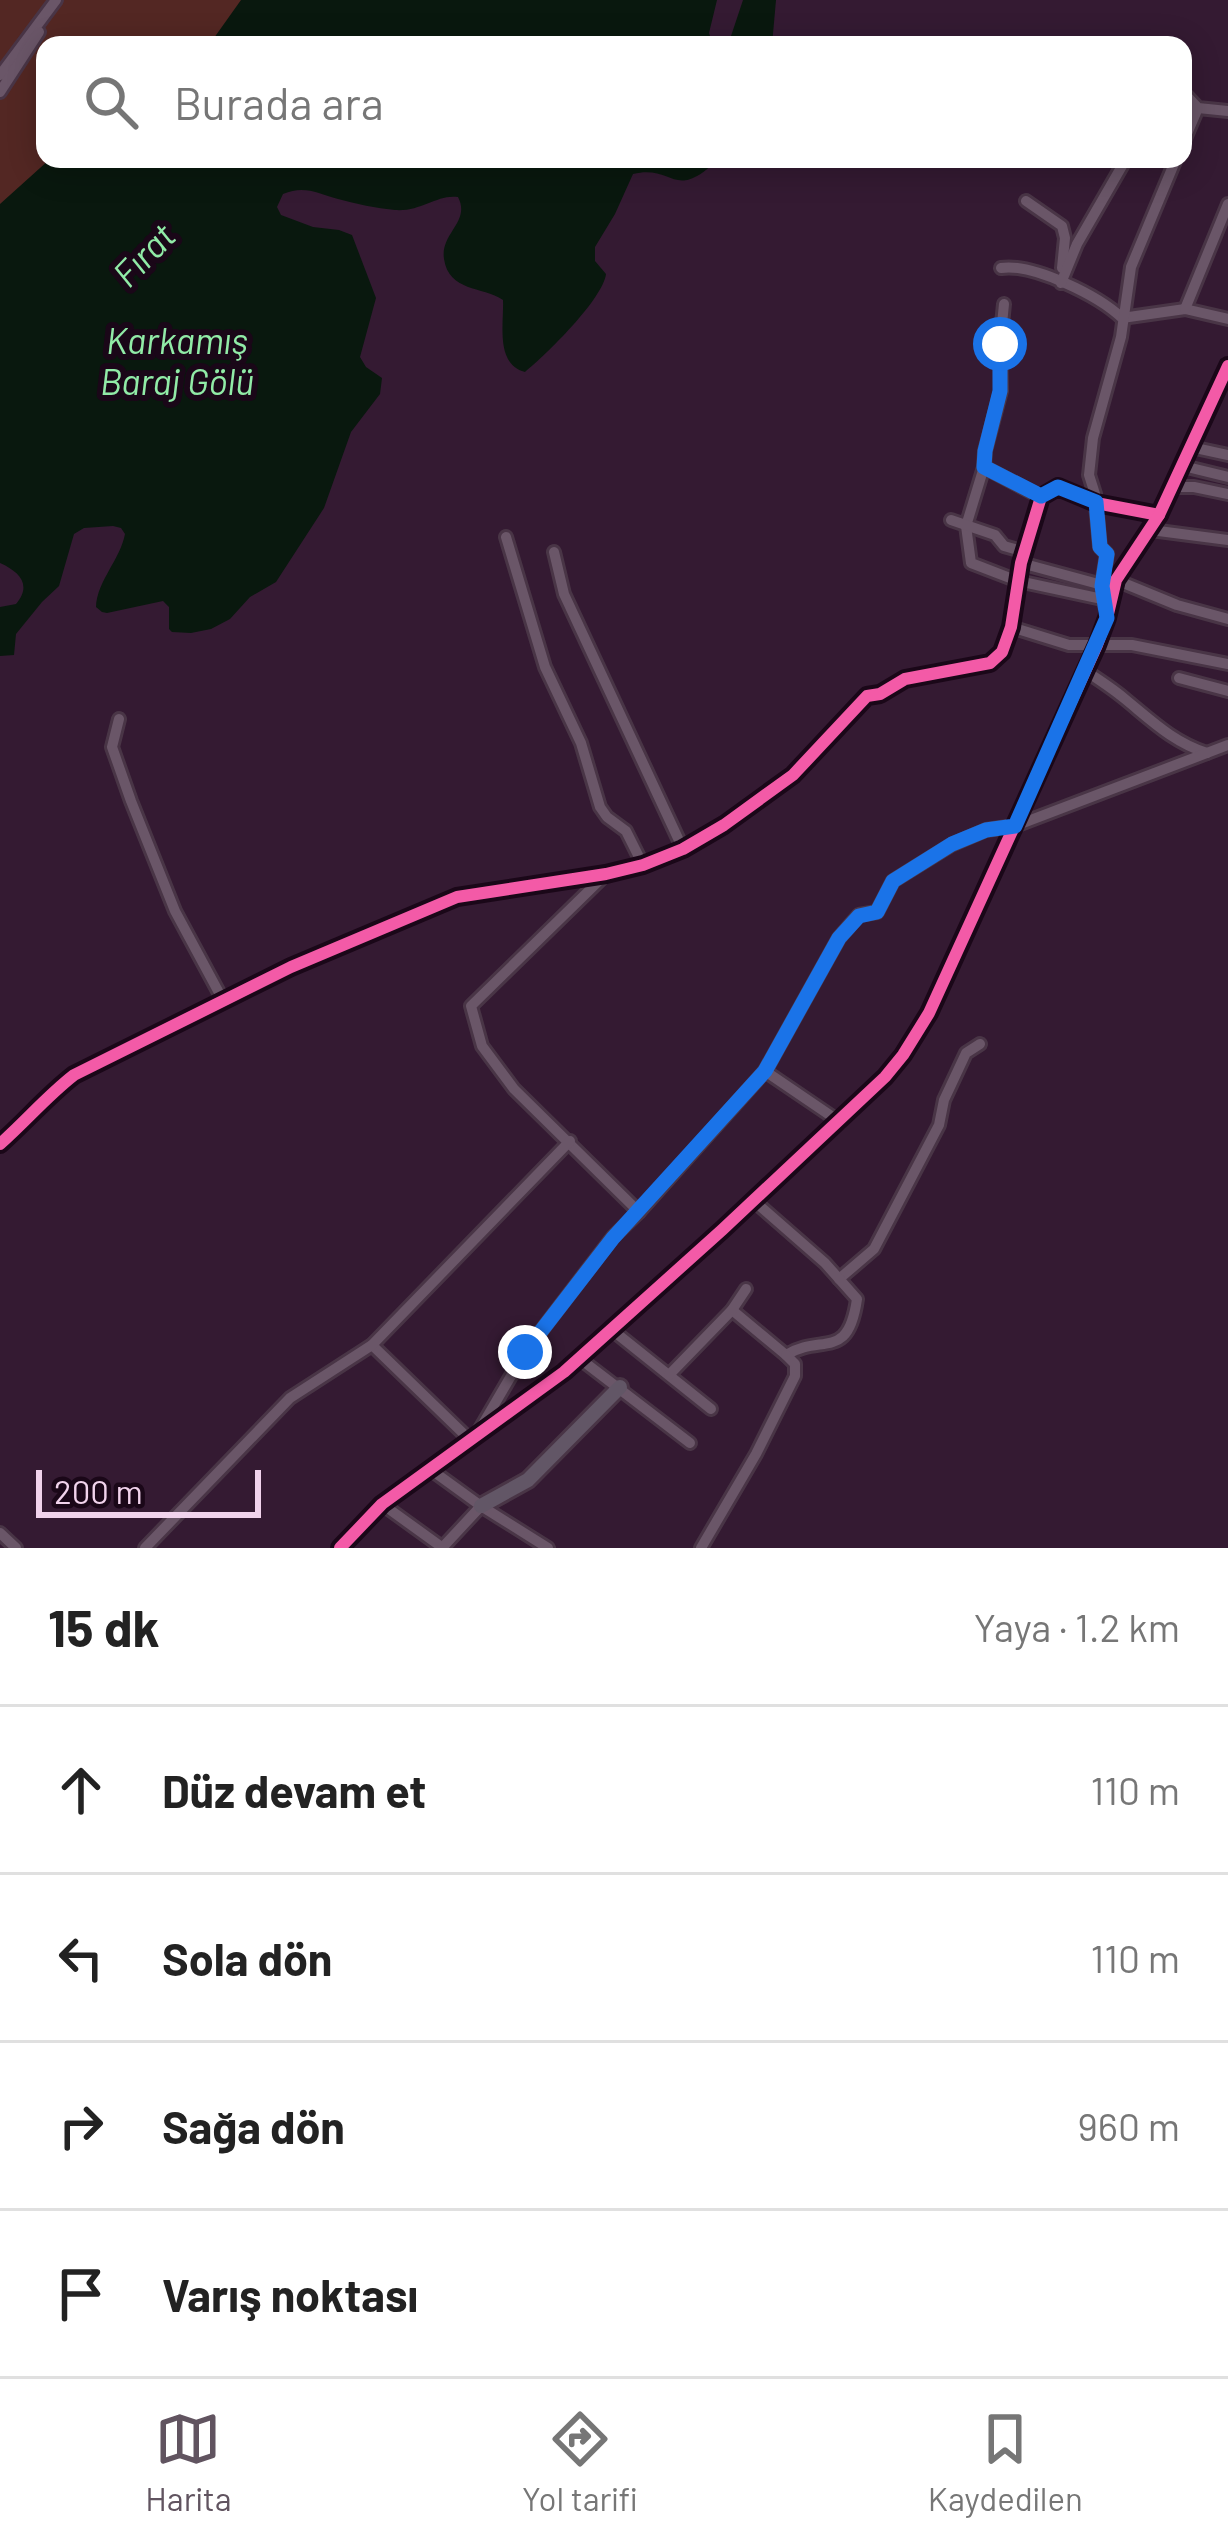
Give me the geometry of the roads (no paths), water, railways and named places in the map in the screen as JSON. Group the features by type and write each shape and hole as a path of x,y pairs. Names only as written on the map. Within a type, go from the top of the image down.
{"main road":[{"path":"481,1506 528,1480 620,1387"}],"street":[{"path":"0,75 52,4 36,0"},
{"path":"0,92 10,61"},
{"path":"1192,102 1198,108 1228,111"},
{"path":"1192,122 1198,108"},
{"path":"1061,283 1077,244 1121,168"},
{"path":"1107,618 1102,592 1107,554 1100,547 1090,454 1121,337 1131,267 1172,168"},
{"path":"1026,201 1063,226 1061,283"},
{"path":"1185,310 1228,204"},
{"path":"1001,268 1017,266 1061,283 1109,305 1122,318"},
{"path":"1004,304 1000,391 966,526 971,563 1018,581 1102,592"},
{"path":"1122,318 1185,310 1228,319"},
{"path":"342,1547 382,1504 530,1399 579,1358 885,1077 920,1029 1097,645 1116,580 1159,515 1228,366"},
{"path":"1211,403 1228,407"},
{"path":"1191,447 1228,455"},
{"path":"1183,466 1228,476"},
{"path":"984,467 1041,496"},
{"path":"0,1144 44,1098 74,1075 291,967 458,897 606,874 683,849 793,775 867,695 880,694 905,679 990,662 1002,652 1011,627 1023,558 1041,496 1058,487 1096,502 1159,515"},
{"path":"1173,487 1228,494"},
{"path":"951,520 995,535 1023,558 1102,592"},
{"path":"1151,530 1228,540"},
{"path":"506,537 544,667 581,743 600,807 626,831 643,865"},
{"path":"554,552 564,595 683,849"},
{"path":"1116,580 1228,619"},
{"path":"1011,627 1069,645 1132,645 1228,664"},
{"path":"1084,670 1161,731 1207,753"},
{"path":"1179,678 1228,692"},
{"path":"118,719 112,747 131,801 175,911 224,1002"},
{"path":"473,1437 525,1352 613,1238 765,1071 839,938 859,916 877,912 893,881 952,844 986,830 1015,826 1228,747"},
{"path":"606,874 471,1006 482,1046 514,1089 639,1212"},
{"path":"839,1280 874,1249 939,1125 944,1100 966,1053 980,1044"},
{"path":"765,1071 840,1122"},
{"path":"145,1548 290,1398 372,1345 570,1141"},
{"path":"753,1200 825,1263 857,1299 854,1318 841,1339 786,1355"},
{"path":"669,1376 746,1289"},
{"path":"701,1548 796,1376 795,1364 732,1310"},
{"path":"611,1330 711,1408"},
{"path":"372,1345 473,1437"},
{"path":"579,1358 690,1443"},
{"path":"430,1469 548,1548"},
{"path":"382,1504 443,1548 481,1506"},
{"path":"0,1533 16,1548"}],"water":[{"path":"241,0 717,0 710,36 215,36"},
{"path":"743,0 776,0 773,36 731,36"},
{"name":"Karkamış Baraj Gölü","path":"40,168 708,168 683,180 647,172 633,174 595,247 595,261 606,274 603,285 572,326 525,372 515,368 505,352 503,300 459,283 447,270 444,250 461,214 458,197 395,210 311,191 283,194 277,207 281,215 352,235 376,298 360,357 382,378 380,394 351,432 324,508 276,582 250,597 230,619 191,633 169,629 169,607 163,601 107,613 96,607 125,534 113,526 84,528 74,534 59,586 16,634 14,655 0,656 0,607 16,604 23,585 18,575 0,563 0,204"}],"water label":[{"name":"Fırat","path":"143,254"}]}
